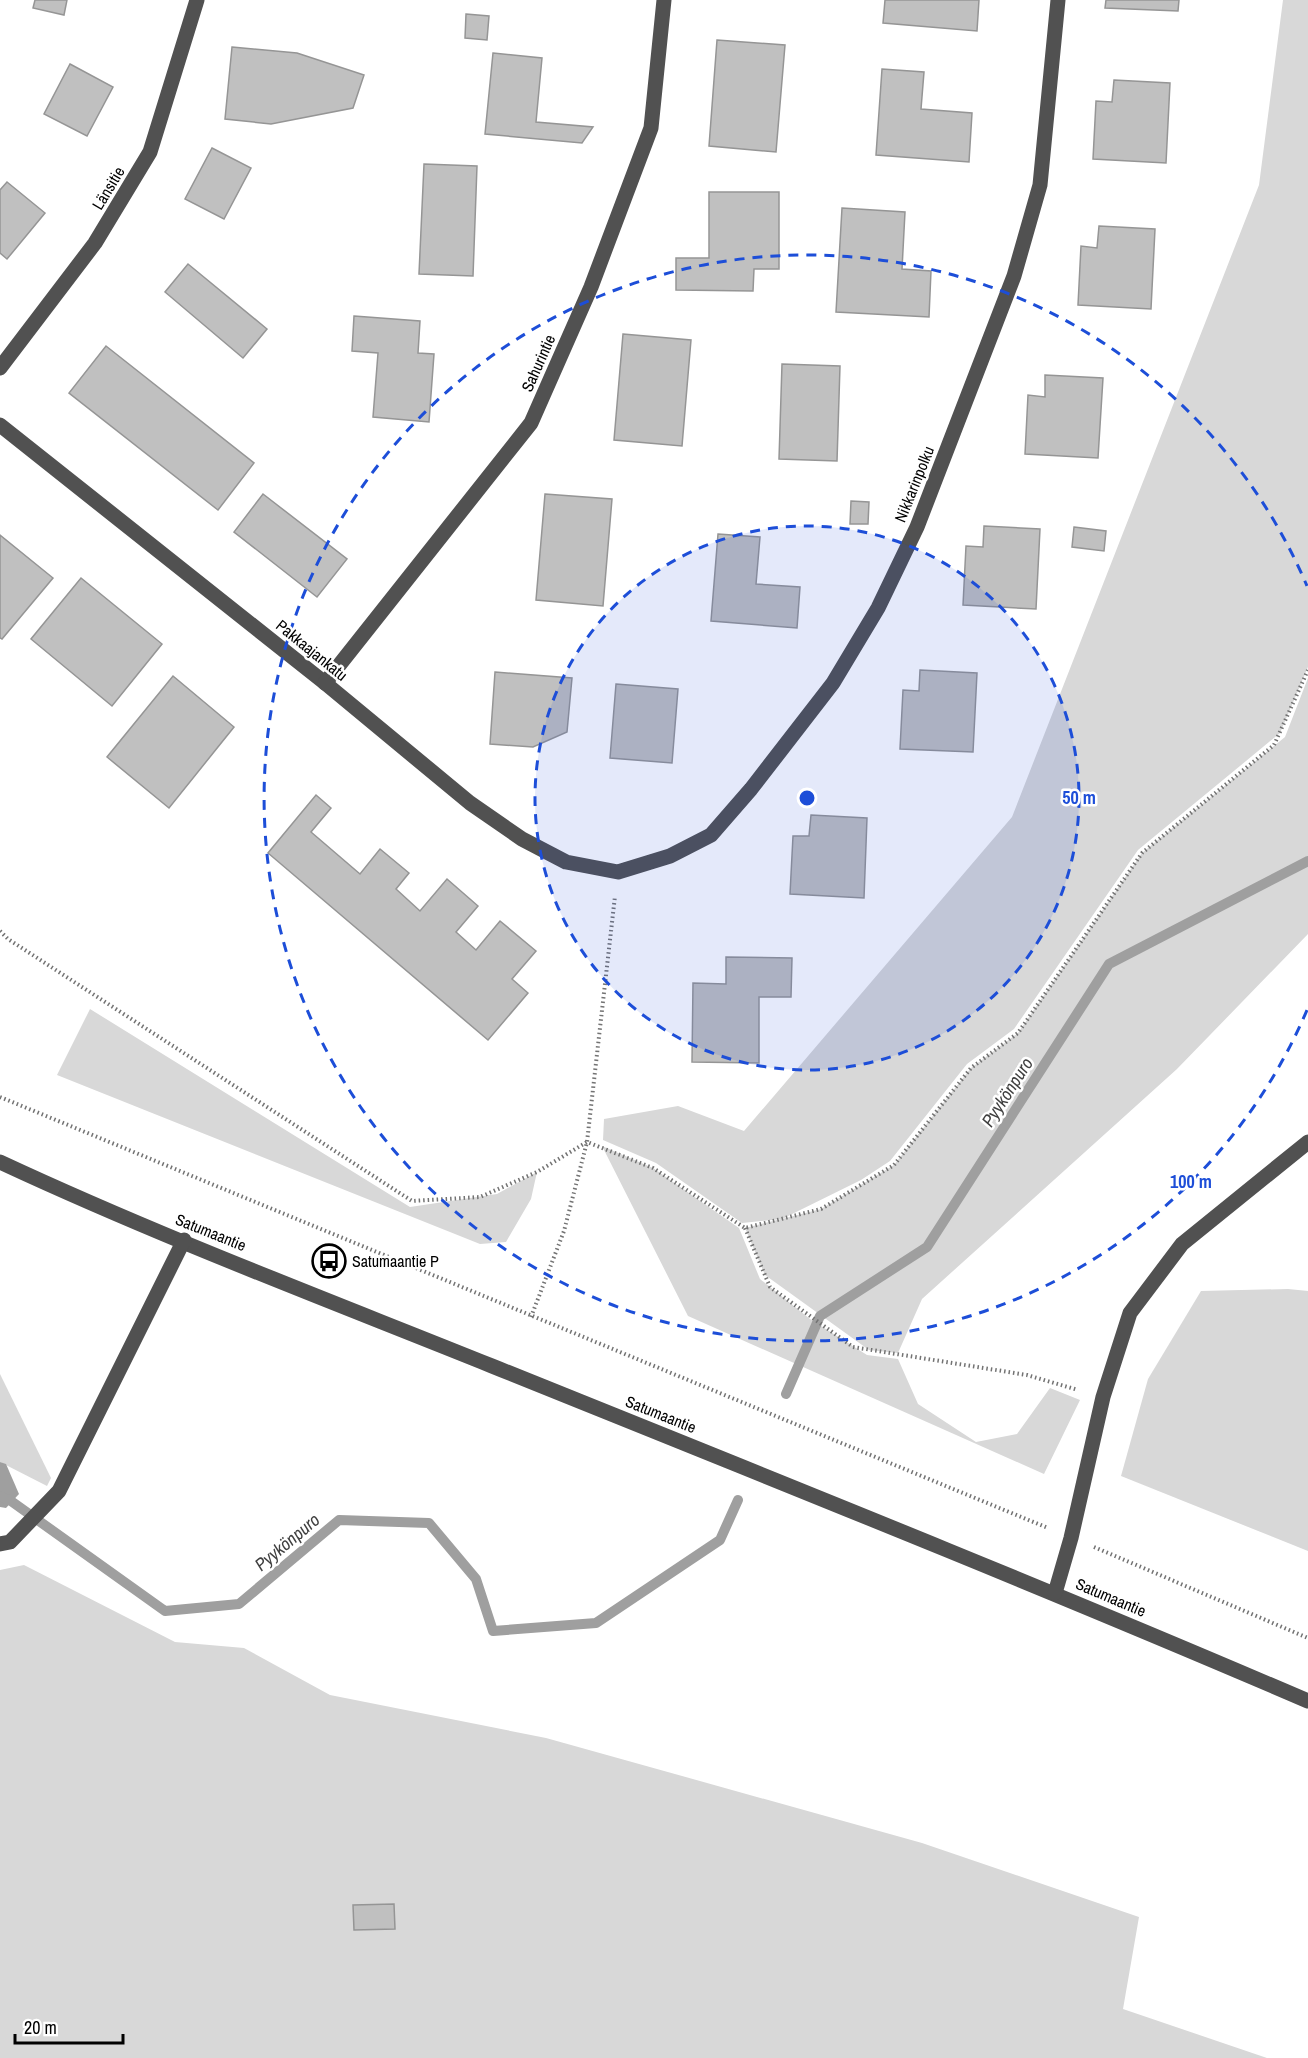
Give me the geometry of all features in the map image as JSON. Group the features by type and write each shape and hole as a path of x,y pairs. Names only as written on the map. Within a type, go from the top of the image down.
{"street":[{"name":"Länsitie","path":"0,368 96,243 150,152 197,0"},
{"name":"Sahurintie","path":"325,683 531,423 591,287 651,128 664,0"},
{"name":"Nikkarinpolku","path":"618,872 670,856 711,835 751,789 833,683 878,608 917,527 1014,276 1040,185 1058,0"},
{"name":"Pakkaajankatu","path":"0,425 325,683 470,803 522,839 566,862 618,872"},
{"path":"1055,1593 1071,1538 1103,1397 1130,1313 1182,1244 1308,1142"},
{"name":"Satumaantie","path":"0,1162 184,1240 1055,1593 1308,1701"},
{"path":"0,1544 10,1542 59,1491 184,1240"}],"path":[{"path":"745,1228 821,1209 894,1165 971,1068 1018,1033 1142,853 1274,745 1308,670"},
{"path":"531,1317 564,1231 587,1142 618,872"},
{"path":"0,931 8,939 412,1201 480,1197 537,1172 587,1142"},
{"path":"0,1097 1071,1538 1308,1638"},
{"path":"587,1142 653,1168 745,1228 770,1287 853,1347 1027,1375 1103,1397"}],"shaded area":[{"path":"1283,0 1308,0 1308,667 1280,733 1138,850 1014,1029 967,1064 890,1161 861,1180 782,1219 821,1209 894,1165 971,1068 1018,1033 1142,853 1285,737 1308,678 1308,934 1177,1069 922,1299 898,1353 869,1350 765,1275 745,1228 781,1219 742,1223 656,1163 603,1140 604,1119 678,1106 744,1131 1012,817 1259,185"},
{"path":"90,1009 410,1207 497,1194 537,1172 531,1199 506,1242 480,1244 57,1075"},
{"path":"602,1146 653,1168 739,1228 760,1279 810,1319 867,1355 898,1359 918,1404 976,1442 1017,1434 1050,1388 1080,1400 1044,1474 688,1316"},
{"path":"1288,1289 1308,1291 1308,1551 1121,1476 1148,1379 1201,1291"},
{"path":"0,1374 51,1478 47,1486 0,1462"},
{"path":"0,1462 6,1464 19,1494 6,1508 0,1507"},
{"path":"24,1565 175,1642 244,1648 330,1695 546,1738 922,1843 1139,1917 1123,2009 1267,2058 0,2058 0,1570"}],"building":[{"path":"35,0 67,0 64,15 33,8"},
{"path":"885,0 979,0 977,31 883,23"},
{"path":"1106,0 1179,0 1178,11 1105,8"},
{"path":"466,14 489,16 487,40 465,38"},
{"path":"717,40 785,45 776,152 709,146"},
{"path":"232,47 297,53 364,75 353,108 271,124 225,119"},
{"path":"493,53 542,58 536,122 593,127 582,143 485,134"},
{"path":"70,64 113,87 87,136 44,114"},
{"path":"882,69 924,72 921,109 972,113 969,162 876,155"},
{"path":"1114,80 1170,83 1166,163 1093,159 1096,101 1112,102"},
{"path":"212,148 251,168 224,219 185,199"},
{"path":"424,164 477,166 473,276 419,274"},
{"path":"7,182 45,213 7,259 0,253 0,190"},
{"path":"709,192 779,192 779,269 754,269 753,291 676,290 676,258 709,258"},
{"path":"842,208 905,212 902,269 931,271 929,317 836,312"},
{"path":"1099,226 1155,229 1151,309 1078,305 1081,246 1097,248"},
{"path":"188,264 267,329 243,358 165,292"},
{"path":"354,316 420,321 418,353 434,354 429,422 373,417 378,353 352,351"},
{"path":"623,334 691,340 682,446 614,440"},
{"path":"106,346 254,463 218,510 69,393"},
{"path":"782,364 840,366 837,461 779,459"},
{"path":"1045,375 1103,378 1098,458 1025,454 1028,395 1045,397"},
{"path":"263,494 347,559 317,597 234,532"},
{"path":"545,494 612,499 603,606 536,600"},
{"path":"851,501 869,502 868,524 850,524"},
{"path":"984,526 1040,529 1036,609 963,605 966,546 983,547"},
{"path":"1074,527 1106,531 1104,551 1072,547"},
{"path":"718,534 760,537 756,584 800,587 797,628 711,621"},
{"path":"0,535 53,578 2,639 0,638"},
{"path":"81,578 162,644 112,706 31,639"},
{"path":"920,670 977,673 973,752 900,749 903,690 919,691"},
{"path":"495,672 572,678 567,732 533,747 490,744"},
{"path":"173,676 234,727 169,808 107,757"},
{"path":"616,684 678,689 672,763 610,758"},
{"path":"316,795 331,808 311,832 360,874 380,849 409,873 396,889 420,911 447,879 478,906 456,932 476,950 500,921 536,951 512,979 528,993 488,1040 268,853"},
{"path":"811,815 867,818 864,898 790,894 793,836 809,836"},
{"path":"726,957 792,958 791,997 759,997 759,1063 692,1062 693,983 726,984"},
{"path":"394,1904 395,1929 354,1930 353,1905"}],"waterway":[{"name":"Pyykönpuro","path":"786,1394 820,1316 927,1247 1109,964 1308,861"},
{"name":"Pyykönpuro","path":"0,1496 11,1501 165,1611 239,1604 339,1520 429,1523 476,1579 493,1631 596,1623 720,1540 738,1500"}],"place":[{"name":"Satumaantie P","path":"329,1261"}]}
